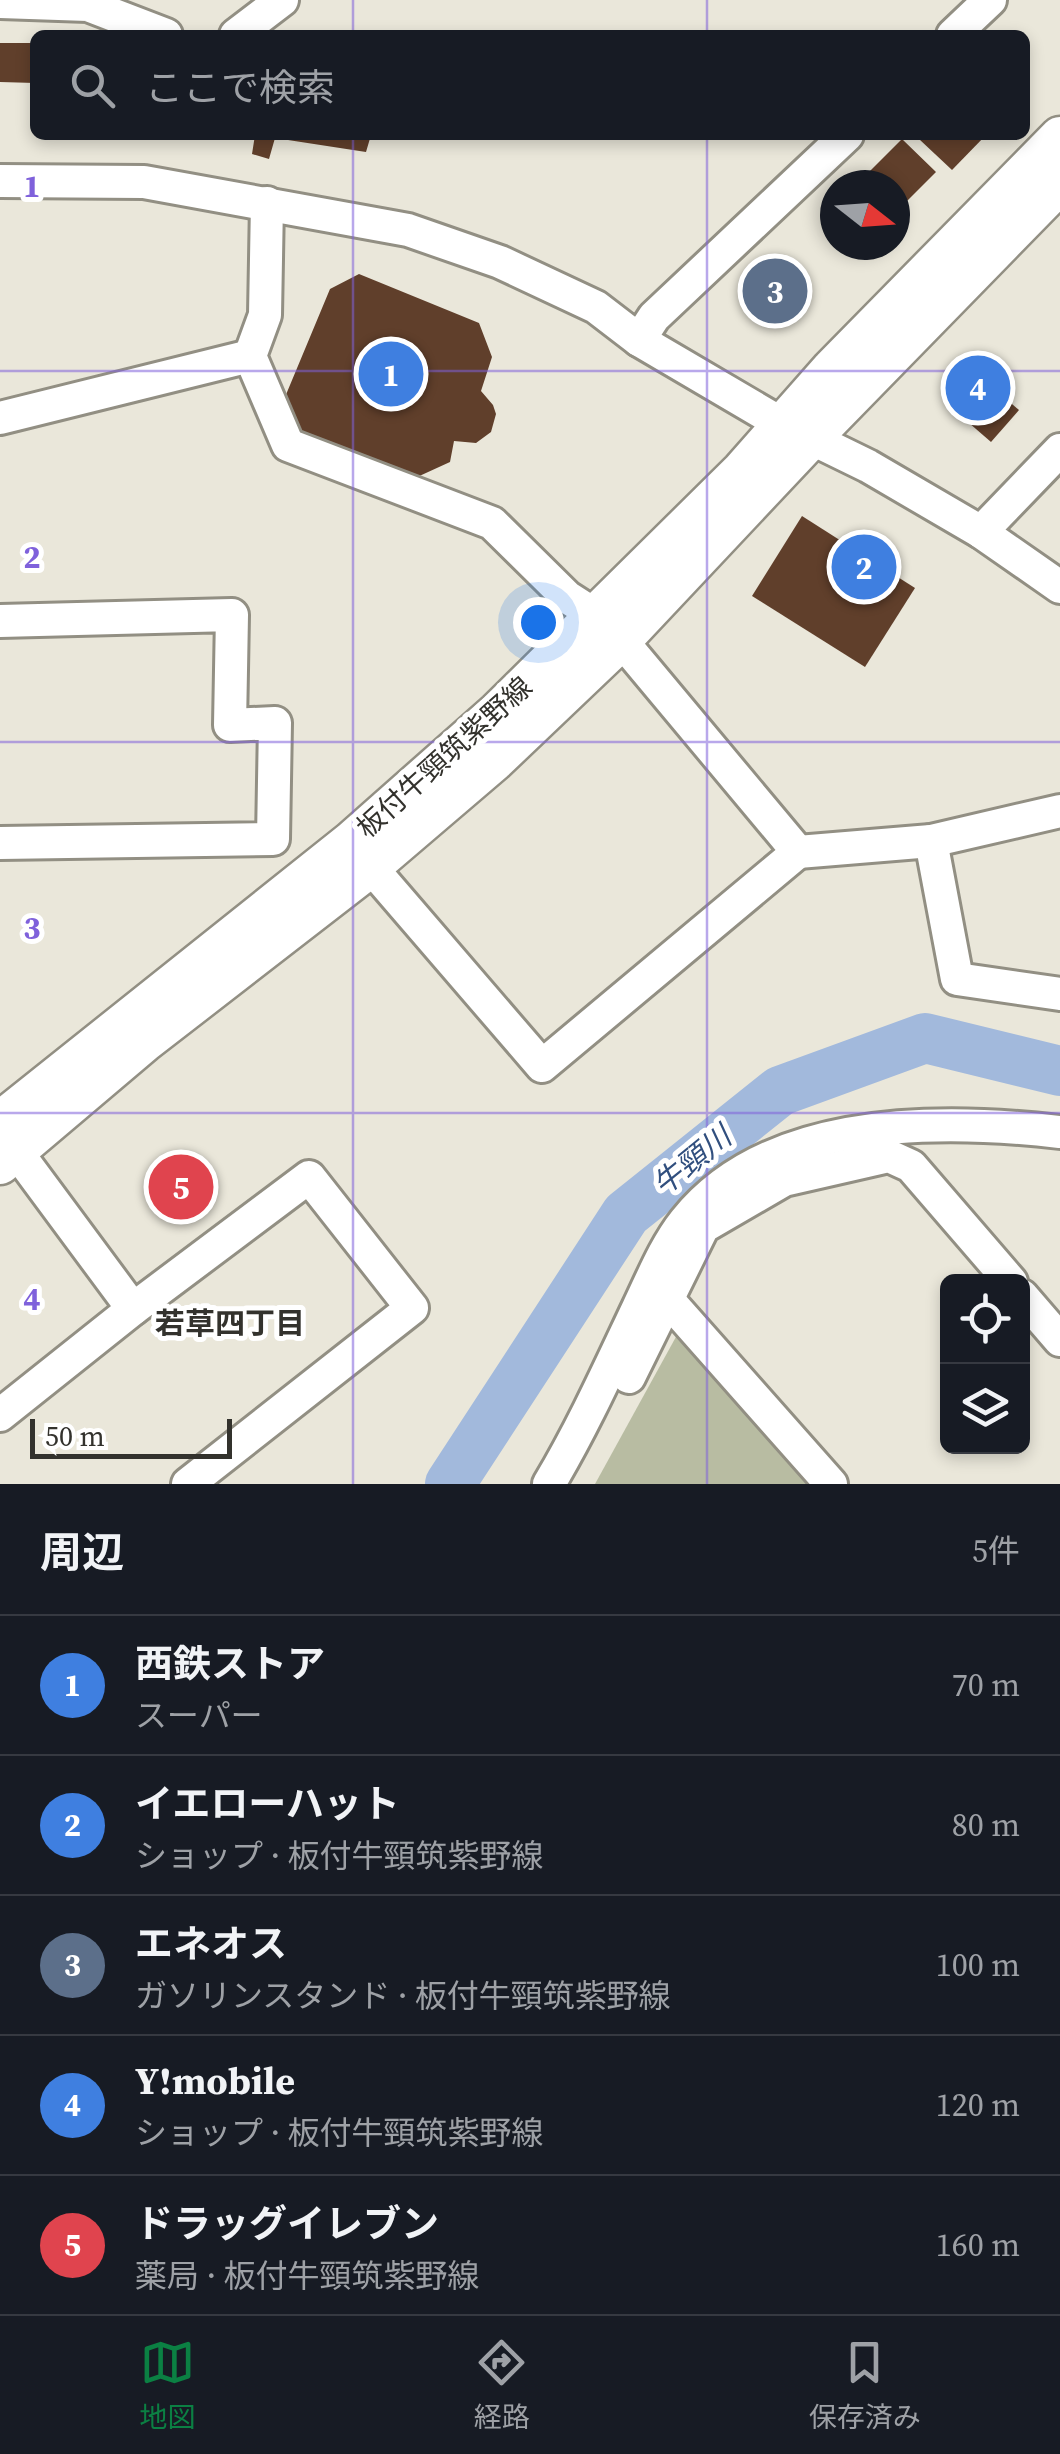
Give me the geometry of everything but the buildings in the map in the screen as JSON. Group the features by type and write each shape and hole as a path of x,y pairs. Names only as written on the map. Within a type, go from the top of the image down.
{"main road":[{"name":"板付牛頸筑紫野線","path":"796,431 832,369 1060,137"},
{"name":"板付牛頸筑紫野線","path":"4,1141 144,1042 360,854 498,712 608,627 796,431 1060,183"}],"street":[{"path":"243,30 282,0"},
{"path":"958,30 990,0"},
{"path":"0,2 89,2 154,30"},
{"path":"640,340 654,317 842,140"},
{"path":"0,181 144,182 408,230 500,262 596,306 640,340 981,532 1060,587"},
{"path":"266,203 265,316 250,356 288,446 492,523 567,597 608,627 798,852"},
{"path":"0,418 250,356"},
{"path":"981,532 1060,450"},
{"path":"0,621 232,615 230,725 275,722 273,840 0,842"},
{"path":"360,854 542,1066 798,852 931,841 1060,812"},
{"path":"931,841 958,979 1060,994"},
{"path":"550,1484 683,1223 732,1177 769,1156 824,1140 890,1128 956,1123 1060,1132"},
{"path":"4,1141 133,1309"},
{"path":"573,1484 669,1301 703,1227 784,1180 889,1156 911,1166 1003,1274"},
{"path":"0,1415 309,1177 412,1308 188,1484"},
{"path":"669,1301 832,1484"},
{"path":"1030,1304 1058,1333"}],"green space":[{"path":"677,1335 810,1484 595,1484"}],"waterway":[{"name":"牛頸川","path":"450,1484 626,1214 780,1091 925,1038 1060,1071"}],"place":[{"name":"エネオス","path":"775,291"},
{"name":"西鉄ストア","path":"391,374"},
{"name":"Y!mobile","path":"978,388"},
{"name":"イエローハット","path":"864,567"},
{"name":"ドラッグイレブン","path":"181,1187"}],"district":[{"name":"若草四丁目","path":"230,1324"}]}
